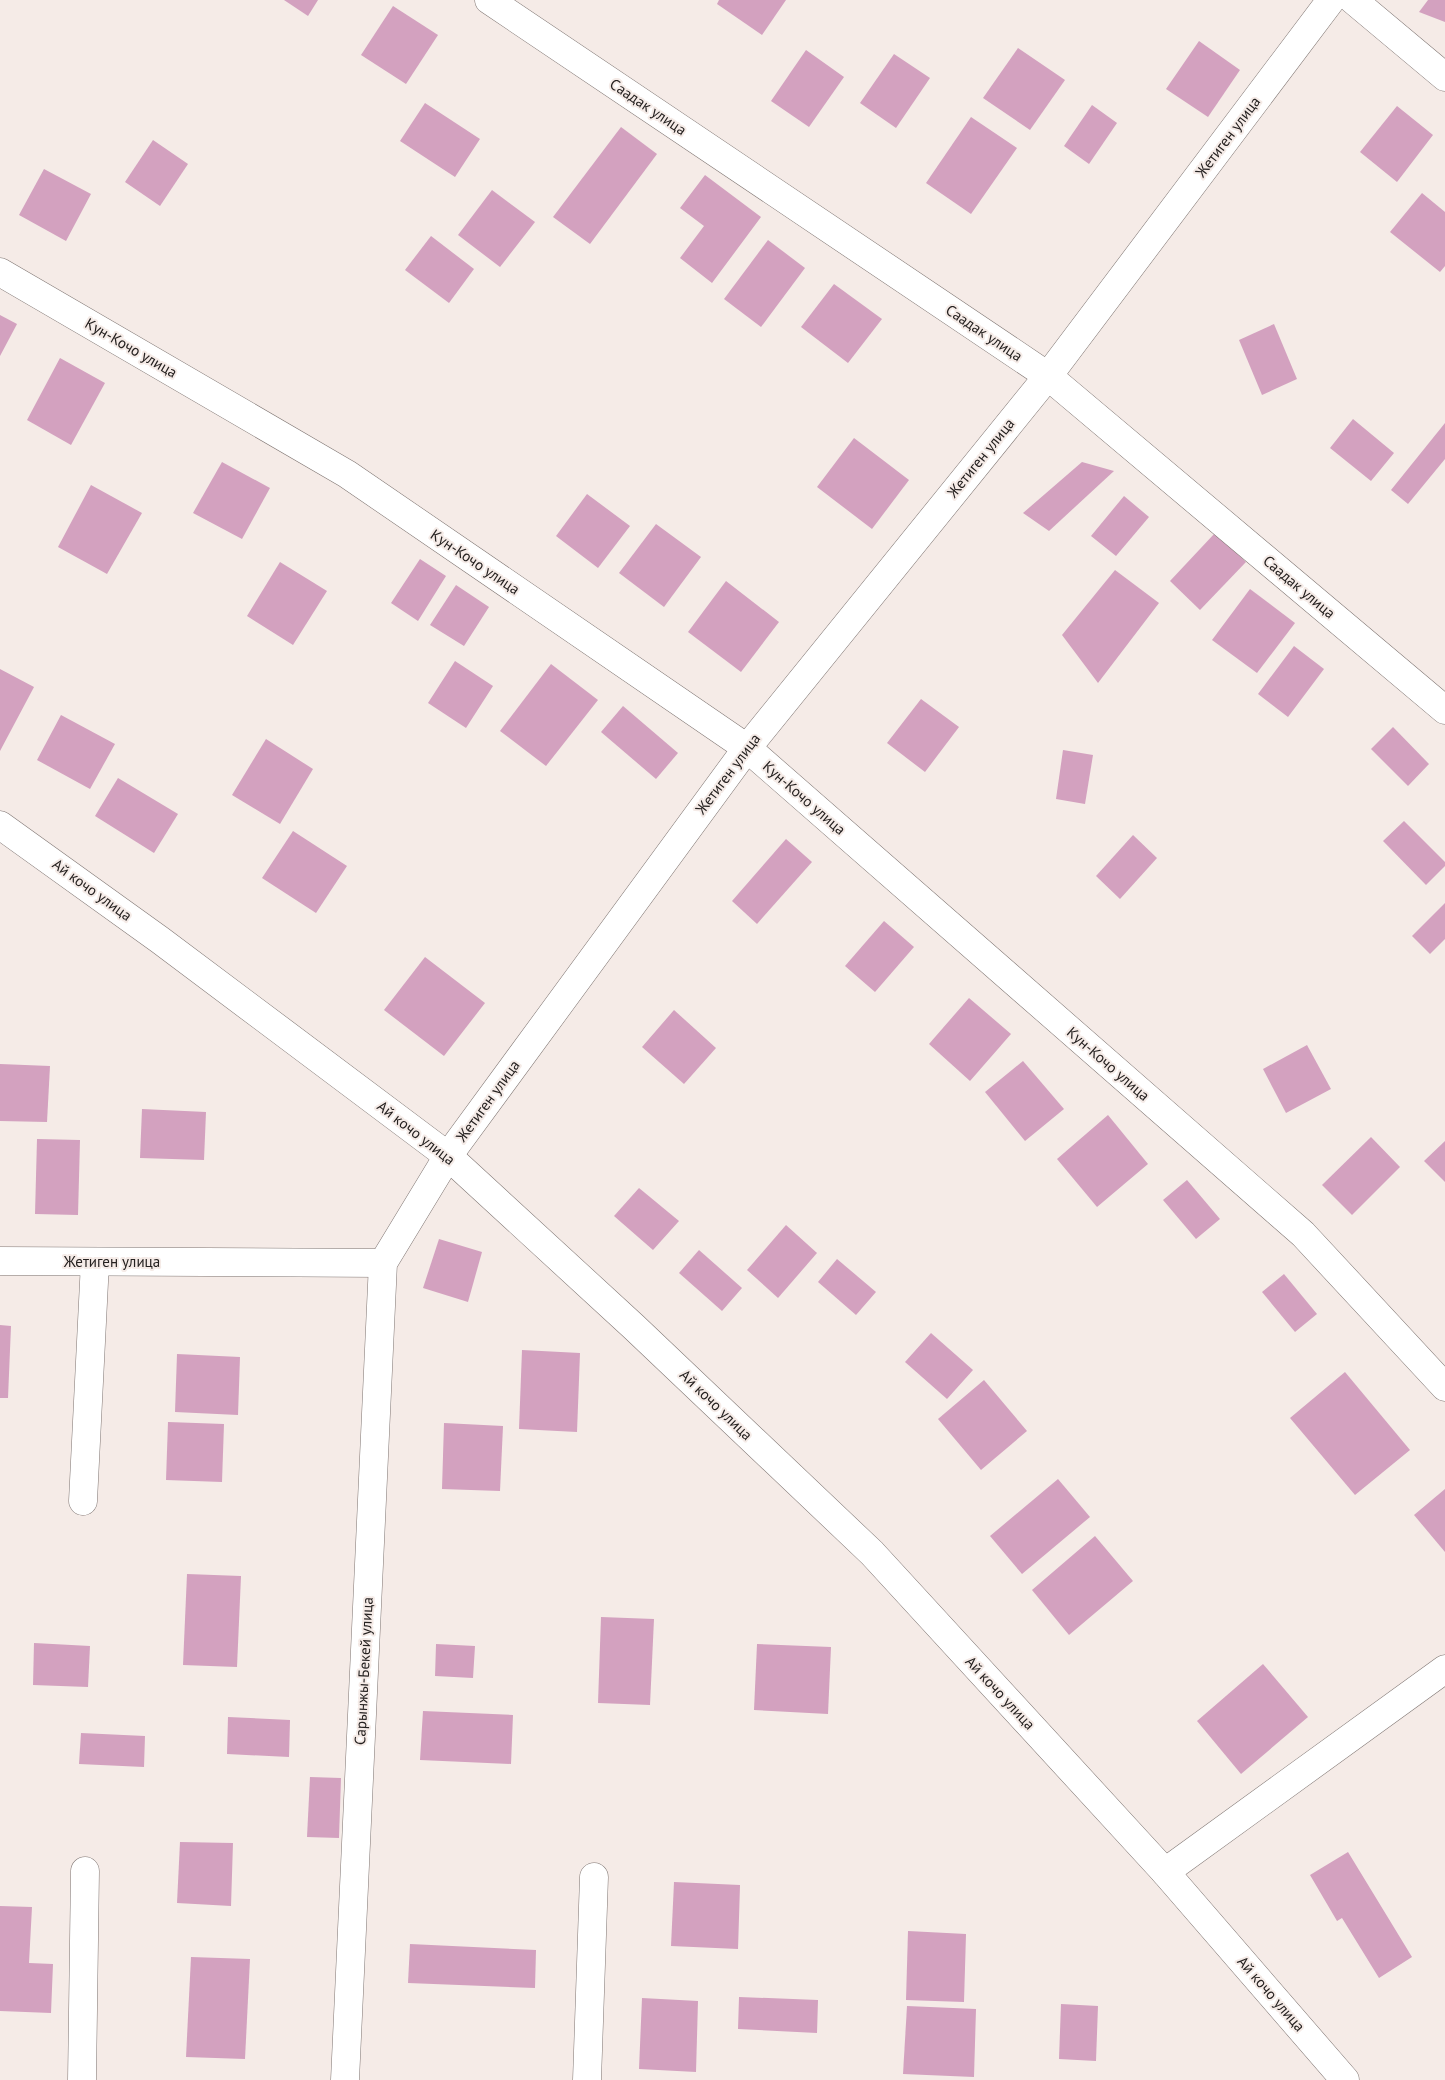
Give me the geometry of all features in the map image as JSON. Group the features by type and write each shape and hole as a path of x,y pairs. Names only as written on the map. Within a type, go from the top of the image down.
{"street":[{"name":"Саадак улица","path":"489,0 1048,376 1445,710"},
{"name":"Жетиген улица","path":"0,1261 383,1263 448,1156 747,748 1048,376 1331,0"},
{"path":"1353,0 1445,77"},
{"name":"Кун-Кочо улица","path":"0,272 347,474 747,748 1303,1234 1445,1387"},
{"name":"Ай кочо улица","path":"0,824 160,940 448,1156 634,1327 872,1553 1165,1872 1345,2080"},
{"path":"83,1501 95,1262"},
{"name":"Сарынжы-Бекей улица","path":"345,2080 383,1263"},
{"path":"1165,1872 1445,1670"},
{"path":"82,2080 86,1871"},
{"path":"587,2080 594,1877"}],"building":[{"path":"284,0 318,0 308,16"},
{"path":"719,0 786,0 762,35 717,4"},
{"path":"1428,0 1445,0 1445,22 1419,12"},
{"path":"393,6 438,35 406,84 361,55"},
{"path":"1199,41 1240,70 1208,117 1166,89"},
{"path":"1018,48 1065,80 1030,130 983,98"},
{"path":"806,50 844,77 809,127 771,101"},
{"path":"894,54 930,78 896,128 860,103"},
{"path":"425,103 480,139 455,177 400,141"},
{"path":"1092,105 1117,123 1089,164 1064,146"},
{"path":"1397,106 1433,135 1397,182 1360,152"},
{"path":"971,117 1017,148 971,214 926,183"},
{"path":"621,127 657,154 590,244 553,217"},
{"path":"153,140 188,164 160,206 125,182"},
{"path":"44,169 91,194 66,241 19,215"},
{"path":"705,175 761,217 712,283 680,258 704,226 680,208"},
{"path":"492,190 535,222 500,267 458,235"},
{"path":"1422,193 1445,212 1445,266 1440,272 1390,232"},
{"path":"431,236 474,269 449,303 405,270"},
{"path":"768,240 805,268 761,327 724,299"},
{"path":"834,284 882,319 848,363 801,327"},
{"path":"0,315 17,324 0,356"},
{"path":"1274,324 1297,379 1262,395 1239,340"},
{"path":"60,358 105,383 71,445 27,420"},
{"path":"1353,419 1394,453 1371,481 1330,448"},
{"path":"1445,423 1445,459 1408,504 1391,490"},
{"path":"854,438 909,480 872,529 817,487"},
{"path":"222,462 270,488 242,539 193,513"},
{"path":"1082,462 1114,471 1049,531 1023,513"},
{"path":"91,485 142,513 107,574 58,547"},
{"path":"587,494 630,526 598,568 556,536"},
{"path":"1124,496 1149,517 1116,556 1091,536"},
{"path":"656,524 701,557 664,607 619,573"},
{"path":"1215,533 1246,562 1200,610 1170,581"},
{"path":"420,559 446,576 418,621 391,603"},
{"path":"280,562 327,591 293,645 247,616"},
{"path":"1115,570 1159,603 1098,683 1062,635"},
{"path":"726,581 779,622 741,672 688,632"},
{"path":"456,585 489,607 464,646 430,625"},
{"path":"1250,589 1295,623 1257,673 1212,640"},
{"path":"1294,646 1324,669 1288,717 1258,694"},
{"path":"455,661 493,686 466,728 428,703"},
{"path":"551,664 598,700 546,766 500,731"},
{"path":"0,669 34,687 0,751"},
{"path":"921,699 959,727 925,772 887,743"},
{"path":"623,706 678,753 656,779 601,732"},
{"path":"61,715 115,744 90,789 37,760"},
{"path":"1393,727 1429,764 1408,786 1371,749"},
{"path":"266,739 313,769 280,824 232,795"},
{"path":"1063,750 1093,755 1085,804 1056,799"},
{"path":"118,778 178,814 154,853 95,816"},
{"path":"1404,821 1445,862 1445,866 1426,885 1383,841"},
{"path":"293,831 347,866 316,913 262,878"},
{"path":"1133,835 1157,858 1120,899 1096,876"},
{"path":"786,839 812,862 757,924 732,901"},
{"path":"1445,903 1445,939 1430,954 1412,936"},
{"path":"884,921 914,947 875,992 845,966"},
{"path":"425,957 485,1003 444,1056 384,1010"},
{"path":"969,998 1011,1034 970,1081 929,1044"},
{"path":"674,1010 716,1048 684,1084 642,1047"},
{"path":"1307,1045 1331,1089 1286,1113 1263,1069"},
{"path":"1023,1061 1064,1109 1025,1141 985,1092"},
{"path":"0,1064 50,1066 47,1122 0,1121"},
{"path":"142,1109 206,1112 204,1160 140,1158"},
{"path":"1108,1115 1148,1164 1097,1207 1057,1159"},
{"path":"1371,1137 1400,1167 1352,1215 1322,1185"},
{"path":"37,1139 80,1140 78,1215 35,1214"},
{"path":"1445,1141 1445,1182 1424,1161"},
{"path":"1187,1180 1220,1219 1196,1239 1163,1200"},
{"path":"639,1188 679,1221 653,1250 614,1216"},
{"path":"786,1225 817,1253 778,1298 747,1270"},
{"path":"439,1239 482,1252 468,1302 423,1288"},
{"path":"699,1250 742,1288 722,1311 679,1273"},
{"path":"837,1259 876,1292 856,1315 818,1282"},
{"path":"1284,1274 1317,1314 1295,1332 1262,1292"},
{"path":"0,1325 11,1326 8,1398 0,1398"},
{"path":"931,1333 973,1370 947,1399 905,1362"},
{"path":"522,1350 580,1353 577,1432 519,1429"},
{"path":"177,1354 240,1357 238,1415 175,1412"},
{"path":"1345,1372 1410,1450 1355,1495 1290,1418"},
{"path":"984,1380 1027,1431 981,1470 938,1419"},
{"path":"168,1422 224,1424 222,1482 166,1480"},
{"path":"444,1423 503,1426 500,1491 442,1489"},
{"path":"1058,1479 1090,1517 1022,1574 990,1536"},
{"path":"1445,1489 1445,1552 1414,1515"},
{"path":"1095,1536 1133,1581 1069,1635 1032,1590"},
{"path":"187,1574 241,1576 237,1667 183,1665"},
{"path":"601,1617 654,1619 650,1705 598,1703"},
{"path":"34,1643 90,1646 88,1687 33,1685"},
{"path":"436,1644 475,1646 473,1678 435,1676"},
{"path":"757,1644 831,1647 828,1714 754,1710"},
{"path":"1263,1664 1308,1717 1241,1774 1197,1721"},
{"path":"423,1711 513,1715 511,1764 420,1760"},
{"path":"228,1717 290,1720 289,1757 227,1754"},
{"path":"81,1733 145,1736 144,1767 79,1764"},
{"path":"310,1777 341,1778 339,1838 307,1837"},
{"path":"180,1842 233,1843 231,1906 177,1903"},
{"path":"1348,1852 1412,1957 1379,1978 1342,1918 1337,1921 1310,1875"},
{"path":"674,1882 740,1885 738,1949 671,1946"},
{"path":"0,1906 32,1907 29,1963 53,1964 51,2013 0,2011"},
{"path":"908,1931 966,1934 964,2002 906,2000"},
{"path":"410,1944 536,1950 535,1988 408,1983"},
{"path":"191,1957 250,1959 245,2059 186,2057"},
{"path":"739,1997 818,2000 817,2033 738,2029"},
{"path":"642,1998 698,2001 696,2072 639,2069"},
{"path":"1061,2004 1098,2006 1096,2061 1059,2059"},
{"path":"907,2006 976,2009 974,2077 903,2074"}]}
